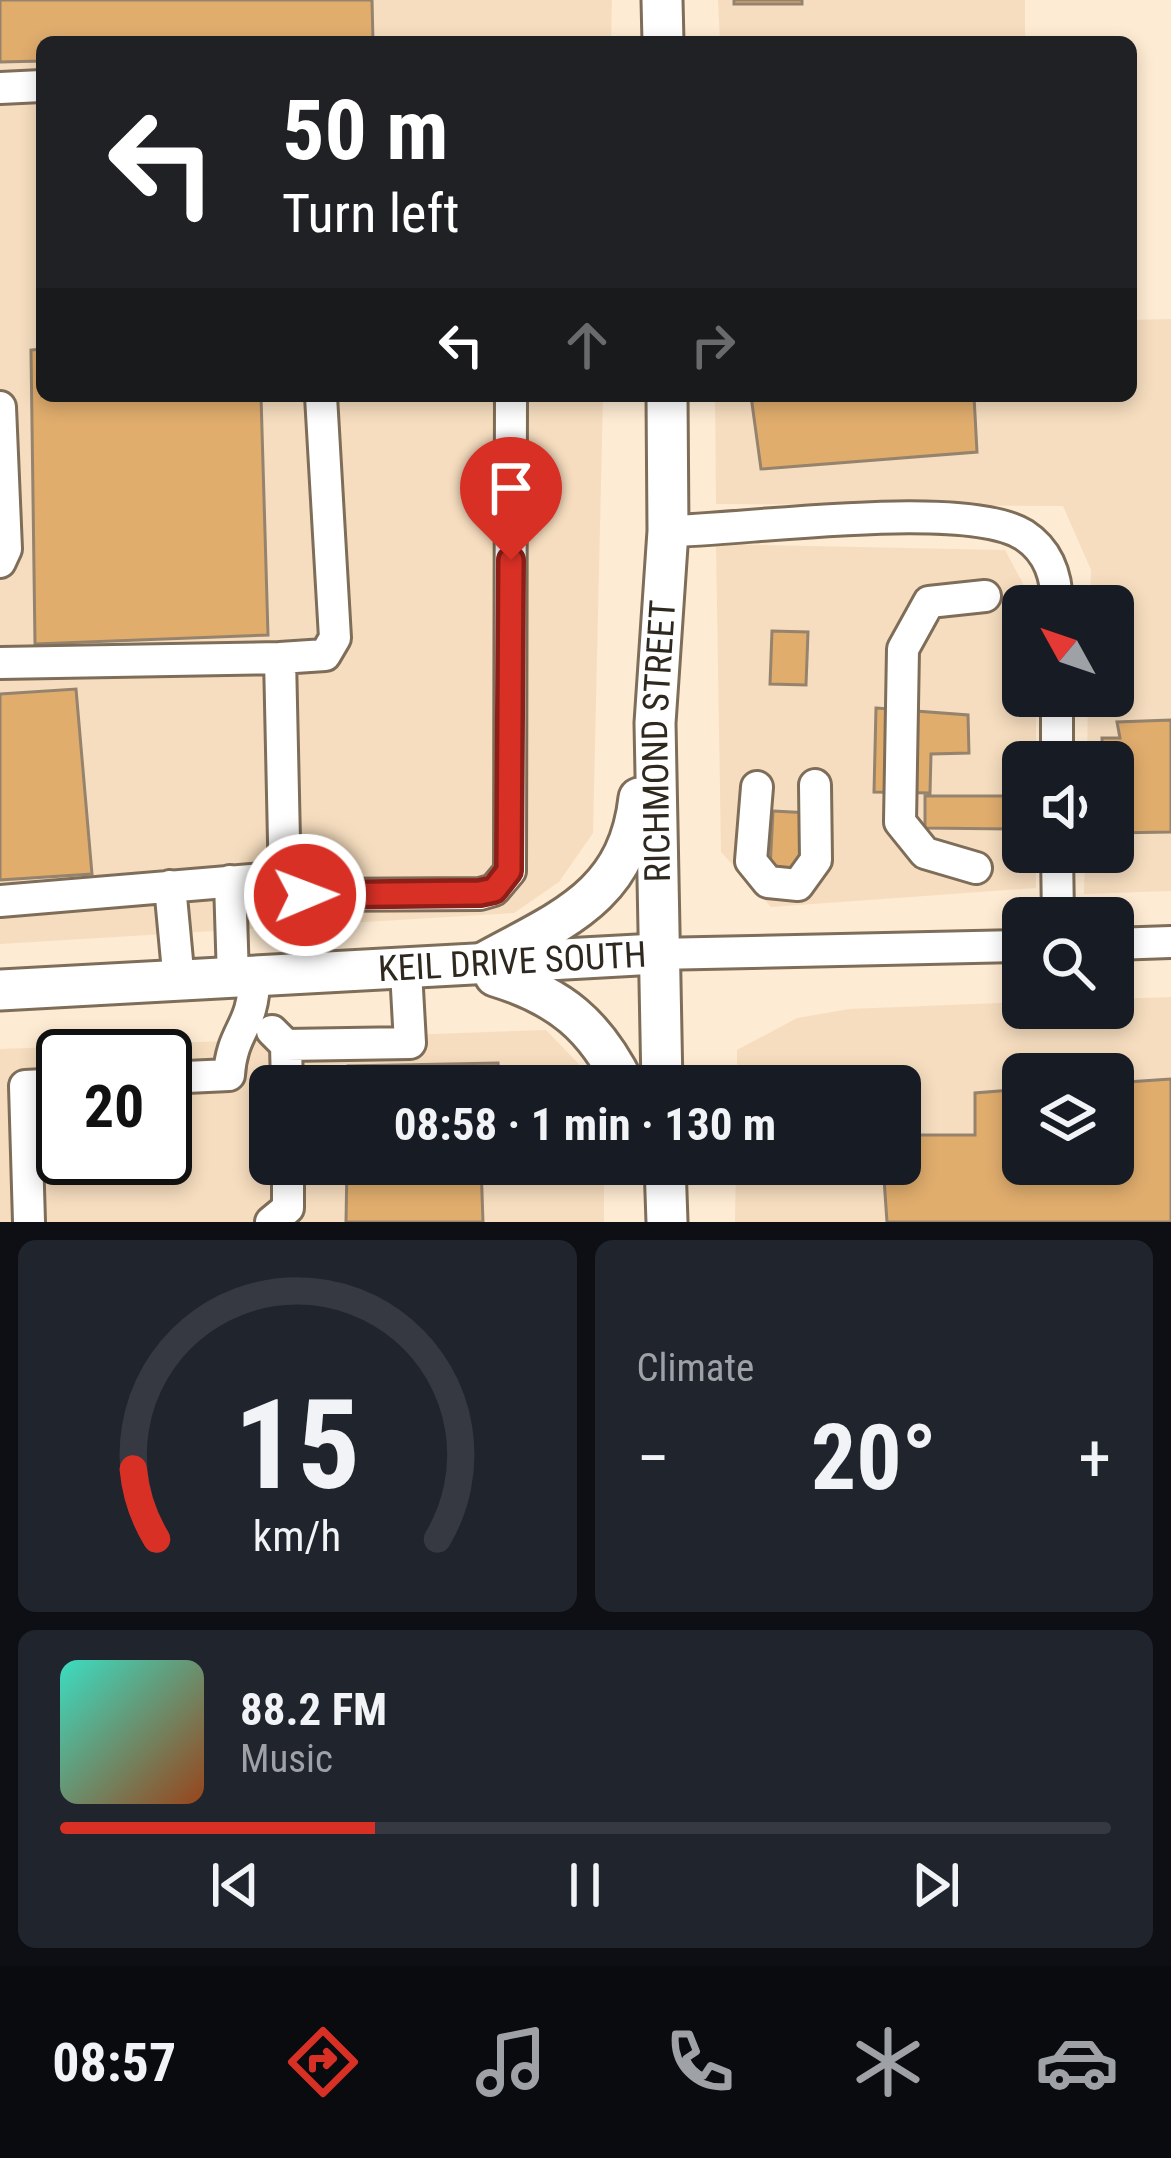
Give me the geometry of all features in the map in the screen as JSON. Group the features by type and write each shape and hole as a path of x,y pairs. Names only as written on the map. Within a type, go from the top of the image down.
{"main road":[{"path":"662,0 663,36"},
{"name":"RICHMOND STREET","path":"661,1065 655,723 668,531 667,402"},
{"path":"473,968 600,894 635,838 655,723"},
{"name":"KEIL DRIVE SOUTH","path":"0,990 179,982 247,991 406,971 656,954"},
{"path":"473,968 543,991 604,1043 615,1065"}],"street":[{"path":"0,88 36,86"},
{"path":"0,663 325,655 335,638 321,402"},
{"path":"280,658 285,877 292,893 494,890 509,871 511,402"},
{"path":"0,407 6,549 0,562"},
{"path":"668,531 832,520 987,519 1027,537 1057,572 1057,585"},
{"path":"976,868 925,853 900,822 903,649 929,602 985,596"},
{"path":"757,787 751,861 768,882 798,885 816,860 815,785"},
{"path":"0,901 285,877"},
{"path":"192,1077 229,1075 231,1044 247,991 230,881"},
{"path":"170,886 179,982"},
{"path":"1134,943 1171,942"},
{"name":"KEIL DRIVE SOUTH","path":"656,954 1002,946"},
{"path":"286,1045 410,1043 406,971"},
{"path":"247,991 286,1045 286,1065"},
{"path":"29,1222 25,1087 36,1086"},
{"path":"271,1222 288,1208 288,1185"}],"shaded area":[{"path":"0,0 612,0 611,36 36,36 36,402 603,402 593,833 559,882 514,913 0,944"},
{"path":"718,0 1025,0 1025,36 720,36"},
{"path":"1171,319 1171,891 1084,894 1084,873 1134,873 1134,741 1087,741 1088,717 1134,717 1134,585 1091,585 1091,570 1063,506 716,504 715,402 1137,402 1137,320"},
{"path":"716,544 1005,550 1024,585 1002,585 1002,717 1036,717 1036,741 1002,741 1002,873 1036,873 1036,888 771,907 721,852"},
{"path":"1171,997 1171,1222 735,1222 736,1185 921,1185 921,1065 737,1065 737,1050 797,1018 849,1009 1002,1003 1002,1029 1134,1029 1134,998"},
{"path":"546,1030 580,1065 249,1065 249,1185 604,1185 604,1222 0,1222 0,1049 36,1048 36,1185 192,1185 192,1042"}],"building":[{"path":"0,0 372,0 373,36 36,36 36,61 0,62"},
{"path":"734,0 802,0 802,4 734,4"},
{"path":"31,350 36,350 36,402 261,402 268,635 35,644"},
{"path":"752,402 974,402 977,452 761,469"},
{"path":"772,631 808,632 806,685 770,684"},
{"path":"76,689 92,874 0,880 0,694"},
{"path":"876,708 968,715 969,753 931,754 930,793 874,792"},
{"path":"1171,720 1171,832 1134,833 1134,741 1102,741 1120,738 1117,722"},
{"path":"925,796 1002,796 1002,829 925,828"},
{"path":"773,811 810,813 807,871 770,869"},
{"path":"498,1063 498,1065 398,1065"},
{"path":"1171,1079 1171,1222 887,1222 884,1185 921,1185 921,1135 975,1135 975,1093 1002,1091 1002,1185 1134,1185 1134,1082"},
{"path":"347,1185 482,1185 483,1222 346,1222"}],"route":[{"path":"305,895 480,893 494,890 504,880 509,871 511,560"}]}
